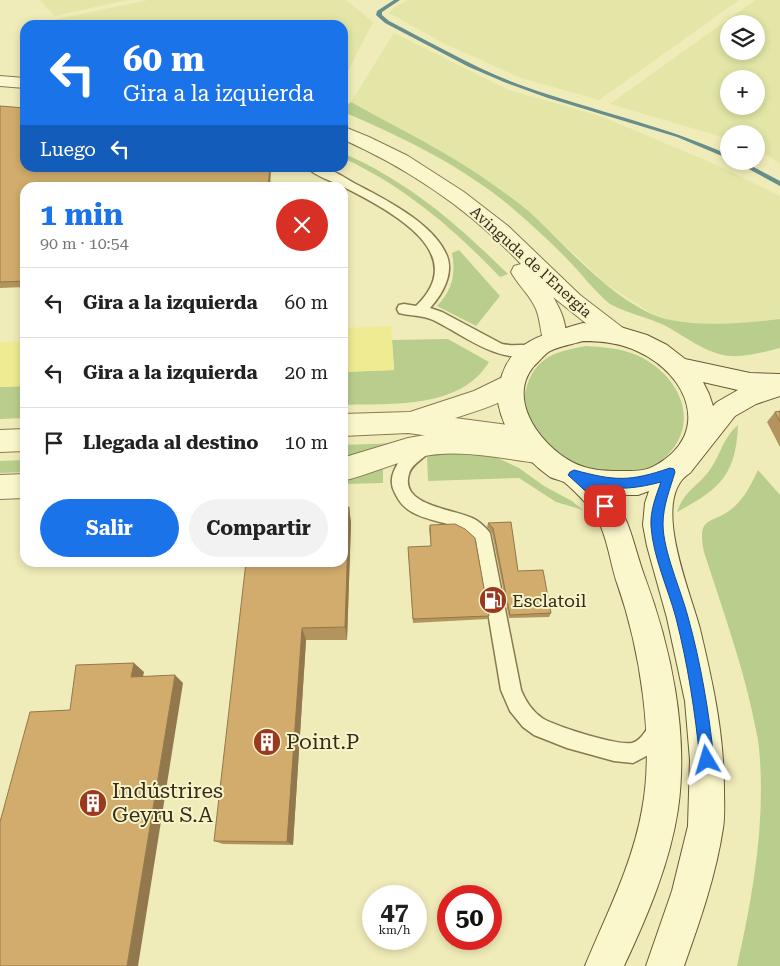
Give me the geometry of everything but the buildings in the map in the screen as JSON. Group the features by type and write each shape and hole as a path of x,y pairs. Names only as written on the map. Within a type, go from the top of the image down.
{"main road":[{"path":"0,72 20,74"},
{"path":"0,81 20,83"},
{"name":"Avinguda de l'Energia","path":"348,135 418,171 470,206 515,244 579,307 615,334"},
{"name":"Avinguda de l'Energia","path":"348,147 408,178 484,235 507,256 542,295 553,321 554,338"},
{"path":"698,442 702,427 700,403 689,380 678,367 649,346 615,334 583,332 554,338 533,350 517,368 511,383 511,410 516,424 531,445 554,465 574,475 602,483 624,484 645,482 670,472 687,459 698,442 726,409 747,397 780,385"},
{"path":"678,367 750,383 780,385"},
{"path":"408,422 482,400 511,383"},
{"path":"348,425 408,422 531,445"},
{"path":"0,441 20,440"},
{"path":"348,469 360,467 397,452 430,444 460,442 531,445"},
{"path":"665,966 691,891 706,826 707,760 700,701 682,618 657,526 659,503 670,472"},
{"path":"574,475 598,496 612,517 644,620 659,699 663,752 660,809 642,874 622,929 604,966"},
{"path":"0,488 20,486"}],"lane":[{"path":"321,172 340,182"},
{"path":"348,186 388,208 427,238 437,249 441,258 441,279 434,296 419,311"},
{"path":"404,309 419,311 449,321 498,348 512,352 533,350"},
{"path":"430,444 410,457 401,470 398,481 401,490 412,503 428,512 468,523 484,538 511,690 518,707 534,725 559,735 615,752 632,753 646,746 661,725"}],"green space":[{"path":"40,0 127,0 55,16"},
{"path":"148,0 346,0 373,22 348,71 348,20 53,20"},
{"path":"408,0 739,0 599,100 521,78 445,44 389,13 393,8"},
{"path":"755,0 780,0 780,163 765,154 765,125 720,125 720,136 610,104 720,25 720,60 765,60 765,15 734,15"},
{"path":"394,33 509,90 603,117 719,166 720,170 727,170 780,196 780,319 743,323 705,324 670,320 651,313 605,283 532,214 493,185 440,151 351,102"},
{"path":"351,102 478,174 520,204 597,277 615,292 634,304 652,314 685,322 726,324 780,319 780,348 742,356 721,355 704,348 664,325 610,304 526,220 485,187 416,145 348,114 348,105"},
{"path":"348,155 367,164 411,191 451,221 508,274 500,277 465,242 427,210 365,169 348,160"},
{"path":"459,250 500,296 476,326 437,306 452,282 452,253"},
{"path":"448,339 489,362 476,378 461,389 443,396 403,403 348,405 348,372 394,370 392,340"},
{"path":"586,346 616,349 634,354 650,362 674,386 681,401 684,416 682,431 675,446 654,466 623,472 602,472 582,468 559,456 548,447 531,426 526,415 524,402 527,385 534,370 553,355"},
{"path":"20,386 20,418 0,419 0,387"},
{"path":"738,425 734,456 723,479 704,496 677,512 687,494 709,471 728,436"},
{"path":"398,443 348,460 348,445"},
{"path":"441,453 487,453 519,468 583,510 556,502 519,478 428,481 427,456"},
{"path":"20,460 20,472 0,473 0,461"},
{"path":"383,465 383,483 348,484 348,474"},
{"path":"758,470 780,495 780,966 737,966 757,858 761,803 759,748 742,671 704,552 702,540 704,526 726,513 742,499"}],"sand":[{"path":"391,326 394,370 348,372 348,328"},
{"path":"20,341 20,386 0,387 0,342"}],"waterway":[{"path":"397,0 380,11 379,15 387,22 489,74 550,97 679,136 720,153"},
{"path":"754,170 780,184"}],"place":[{"name":"Esclatoil","path":"493,600"},
{"name":"Point.P","path":"267,742"},
{"name":"Indústrires Geyru S.A","path":"93,803"}],"route":[{"path":"605,506 598,496 574,475 602,483 632,484 658,478 670,472 659,503 657,526 682,618 700,701 707,760"}]}
